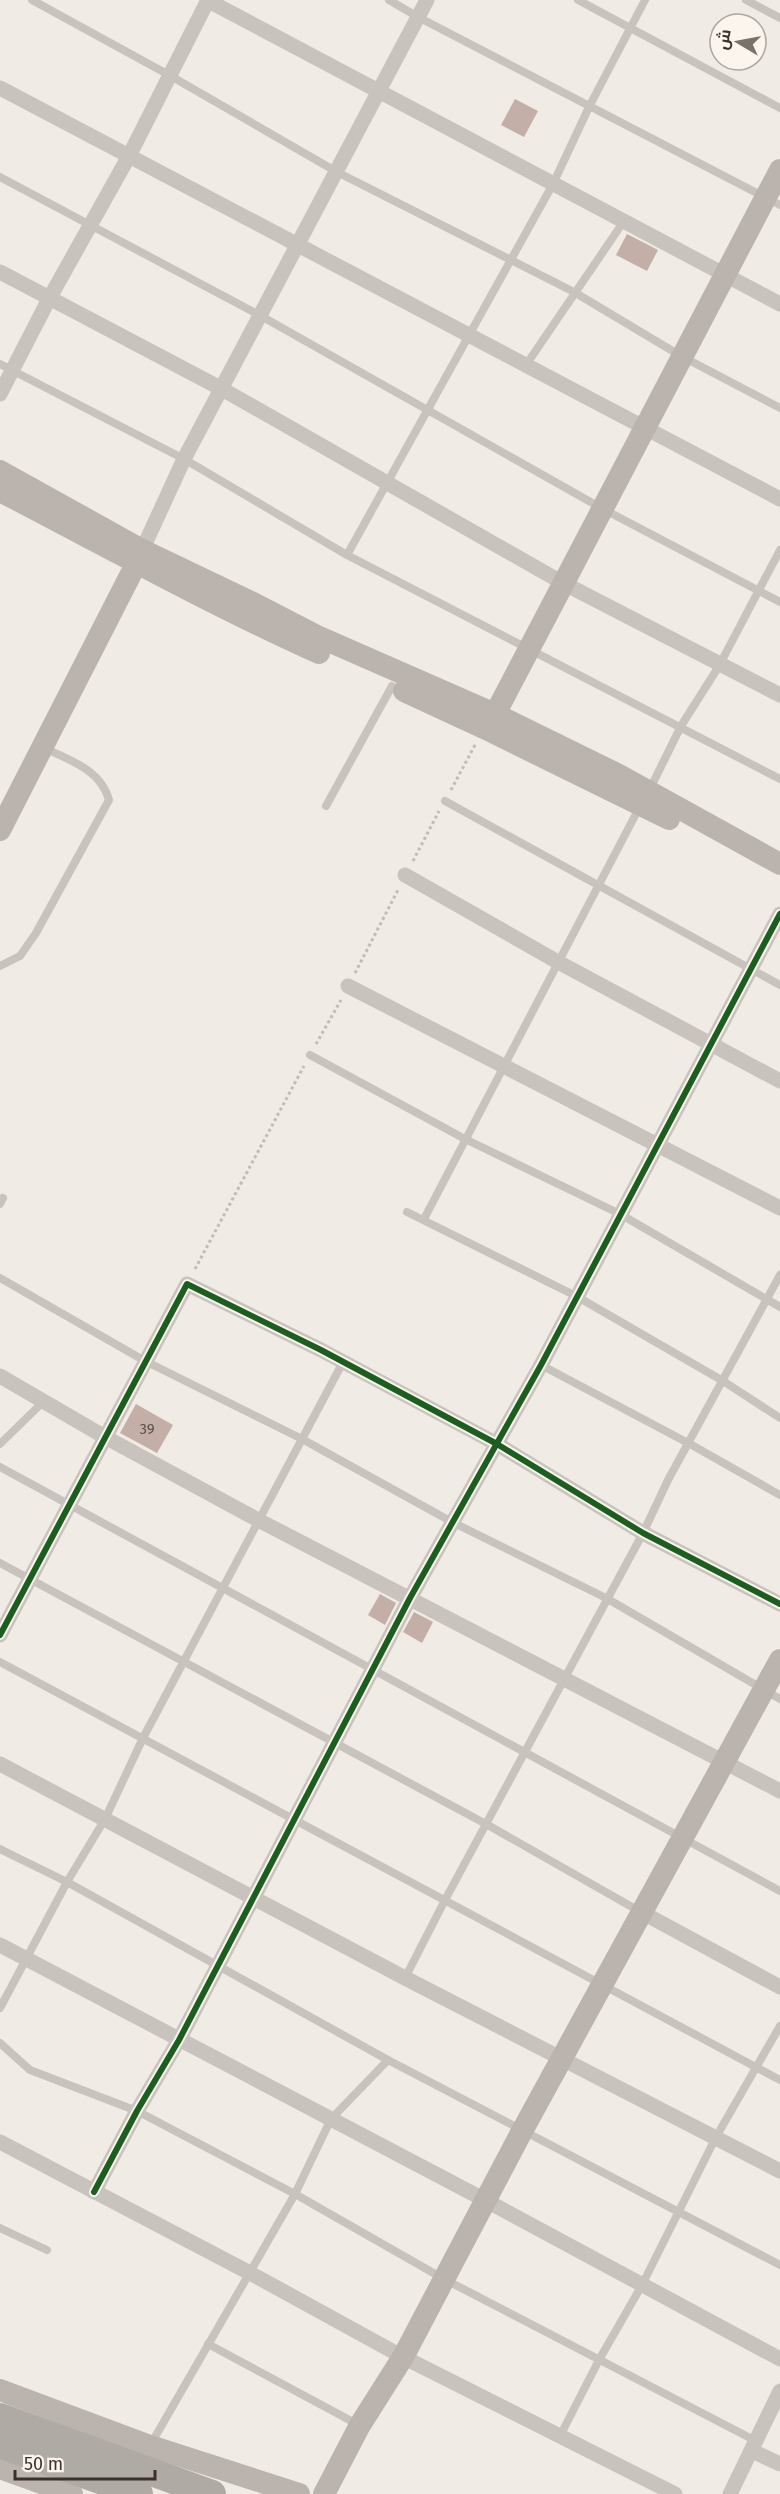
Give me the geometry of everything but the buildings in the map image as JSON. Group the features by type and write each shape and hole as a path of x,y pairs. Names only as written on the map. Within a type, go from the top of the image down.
{"highway":[{"path":"0,2417 212,2494"},
{"path":"0,2444 139,2494"}],"street":[{"path":"0,394 6,367 49,299 90,227 129,156 208,0 780,304"},
{"path":"0,830 139,557 184,459 427,0"},
{"path":"0,88 780,499"},
{"path":"489,721 646,429 681,356 725,274 773,201 780,170"},
{"path":"0,272 222,389 563,583 780,696"},
{"path":"0,471 139,557 268,630 392,686 489,721"},
{"path":"0,491 139,557 255,604 780,864"},
{"path":"645,797 780,880"},
{"path":"405,875 558,962 780,1080"},
{"path":"94,2192 137,2111 179,2040 411,1598 541,1365 780,914"},
{"path":"348,986 780,1208"},
{"path":"0,1635 188,1284 343,1362 497,1444 643,1533 780,1604"},
{"path":"0,1376 45,1400 105,1437 260,1521 780,1791"},
{"path":"324,2494 360,2426 403,2357 522,2131 682,1839 726,1762 772,1694 780,1660"},
{"path":"0,1764 405,1978 780,2171"},
{"path":"643,1913 780,1987"},
{"path":"0,1945 485,2200 780,2359"},
{"path":"0,2142 250,2273 403,2357 675,2494"},
{"path":"0,2390 150,2446 298,2494"},
{"path":"730,2494 780,2391"},
{"path":"755,2446 780,2464"},
{"path":"0,2468 72,2494"}],"lane":[{"path":"32,0 169,75 337,172 574,292 681,356 780,408"},
{"path":"389,0 589,107 773,201"},
{"path":"578,0 780,108"},
{"path":"347,555 554,184 589,107 645,0"},
{"path":"746,0 780,18"},
{"path":"0,177 90,227 261,316 603,509 780,602"},
{"path":"526,366 624,221"},
{"path":"6,367 184,459 347,555 527,650 681,726 780,780"},
{"path":"424,1219 681,726 719,666 780,550"},
{"path":"326,806 392,686"},
{"path":"0,966 20,956 36,933 109,800 106,789 99,778 78,764 42,747"},
{"path":"445,801 780,986"},
{"path":"310,1055 465,1139 620,1214 780,1307"},
{"path":"407,1212 576,1296 723,1381 780,1418"},
{"path":"405,1978 606,1598 643,1533 668,1480 690,1444 780,1275"},
{"path":"0,1278 145,1361 302,1439 452,1522 606,1598 772,1694"},
{"path":"0,2008 67,1882 105,1819 143,1738 343,1362"},
{"path":"541,1365 780,1495"},
{"path":"0,1444 45,1400"},
{"path":"0,1467 780,1891"},
{"path":"0,1563 486,1824 643,1913"},
{"path":"0,1662 780,2080"},
{"path":"0,1849 67,1882 388,2060 780,2265"},
{"path":"560,2436 642,2284 716,2138 780,2026"},
{"path":"0,2043 30,2070 137,2111 295,2194 444,2279 599,2360 755,2446"},
{"path":"150,2446 295,2194 331,2119 388,2060"},
{"path":"0,2228 47,2250"},
{"path":"208,2344 360,2426"}],"path":[{"path":"188,1284 489,721"}],"cycle path":[{"path":"94,2192 137,2111 179,2040 410,1598 541,1365 780,914"},
{"path":"0,1635 187,1284 321,1350 497,1444 643,1533 780,1604"}]}
